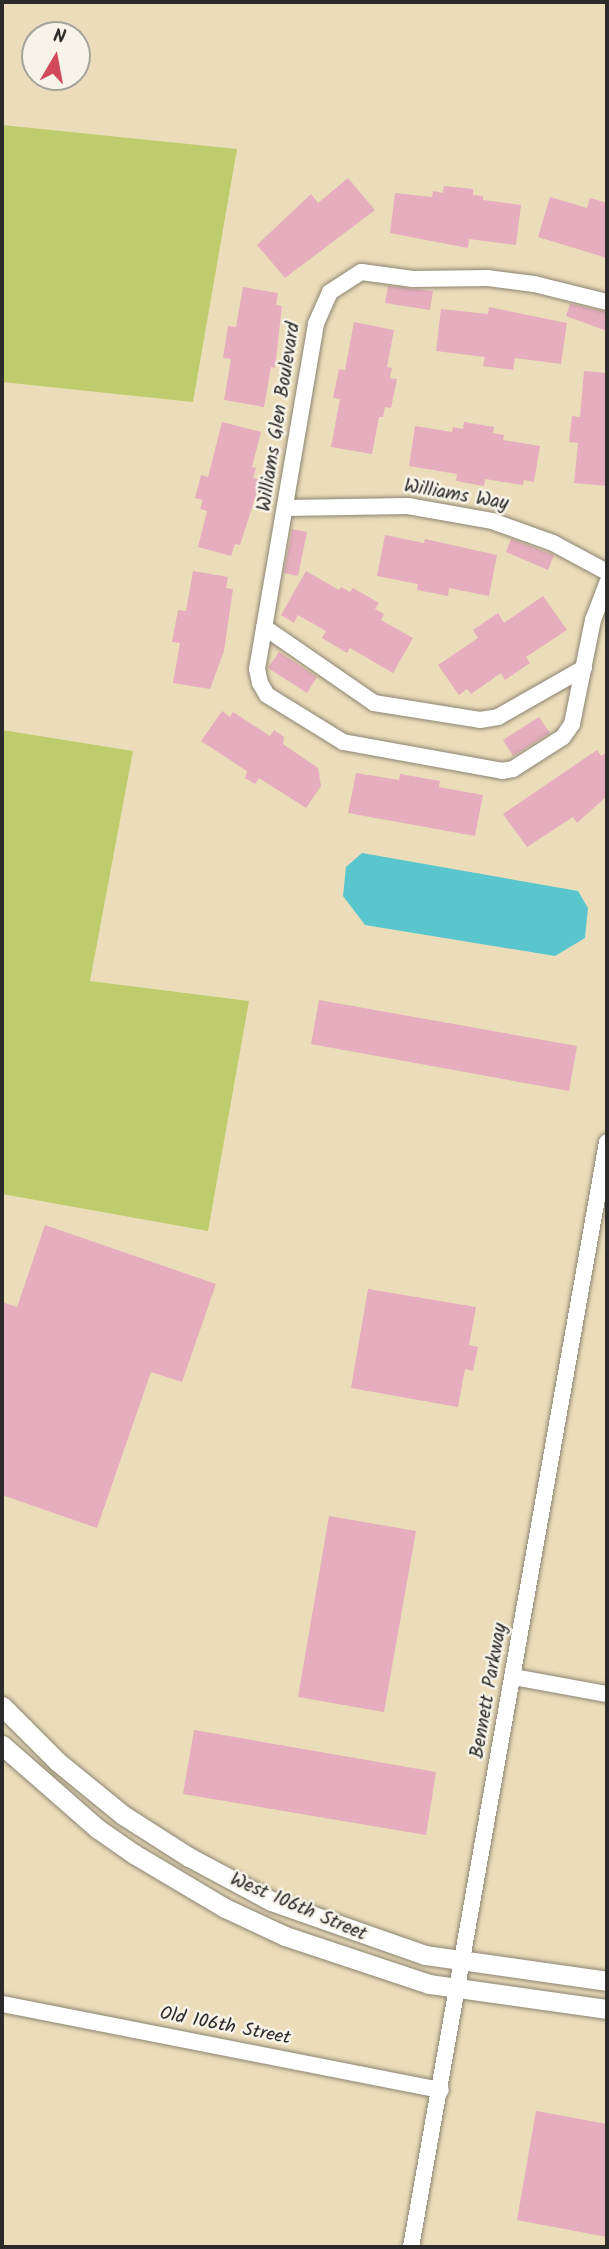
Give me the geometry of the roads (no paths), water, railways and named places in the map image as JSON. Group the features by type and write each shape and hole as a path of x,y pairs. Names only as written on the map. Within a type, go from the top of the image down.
{"street":[{"name":"Williams Glen Boulevard","path":"607,302 565,288 488,278 452,282 361,272 344,279 321,306 316,324 257,669 267,695 343,743 502,771 564,737 572,724 593,620 607,583"},
{"name":"Williams Way","path":"286,509 408,506 492,521 553,543 607,572"},
{"path":"264,627 373,703 480,720 498,717 584,668"},
{"name":"Bennett Parkway","path":"411,2247 464,1963 607,1142"},
{"path":"514,1677 607,1694"},
{"name":"West 106th Street","path":"2,1706 58,1762 123,1815 232,1882 354,1933 464,1963 607,1981"},
{"name":"West 106th Street","path":"2,1745 99,1829 225,1908 325,1952 459,1990 607,2009"},
{"name":"Old 106th Street","path":"2,2004 441,2091"}],"water":[{"path":"362,853 578,891 588,908 585,938 555,956 365,925 343,896 346,867"}]}
